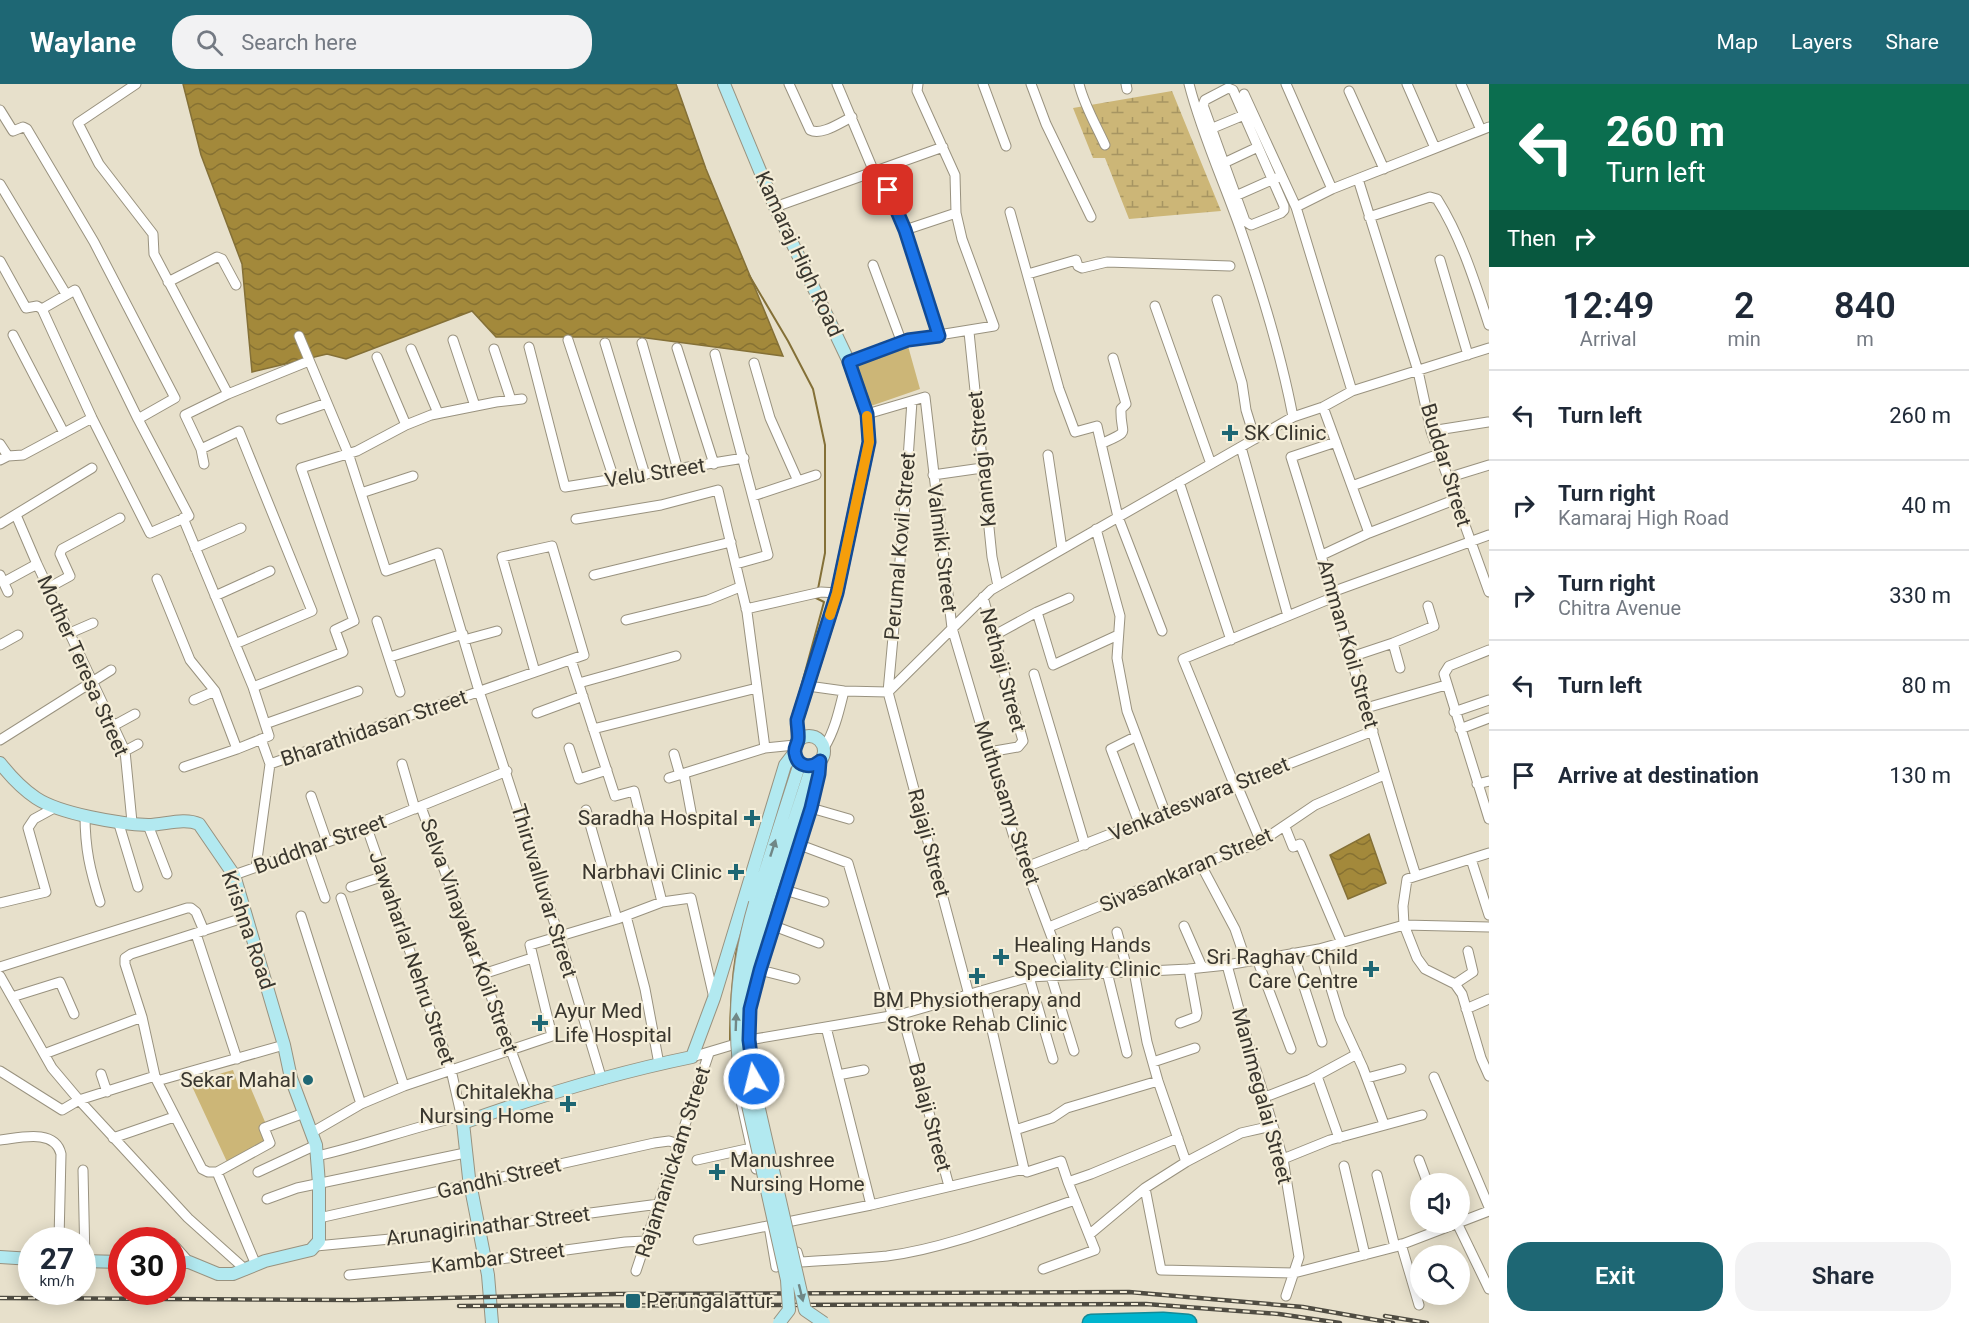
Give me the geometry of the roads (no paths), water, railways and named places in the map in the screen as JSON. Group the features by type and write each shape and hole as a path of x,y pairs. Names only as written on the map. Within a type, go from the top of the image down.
{"highway":[{"path":"1091,1323 1163,1321 1188,1323"}],"street":[{"path":"136,84 78,123 99,164 153,234 154,254 228,394"},
{"name":"Kamaraj High Road","path":"692,1057 714,998 785,765 803,755 797,720 837,593 869,442 867,414 849,362 775,207 724,84"},
{"path":"789,84 807,126 814,132 852,117"},
{"path":"837,84 905,230 939,336"},
{"path":"849,362 902,343 994,327 962,239 956,213 955,175 918,91 918,84"},
{"path":"984,84 1006,146"},
{"path":"1031,84 1046,124 1090,217"},
{"path":"1079,84 1082,98 1090,110 1105,145"},
{"path":"1189,84 1232,197 1245,221 1249,225 1281,213 1284,206 1233,90 1228,88 1204,102 1208,130 1224,163 1232,197 1241,232 1284,371 1293,417"},
{"path":"1286,84 1332,189"},
{"path":"1407,84 1435,148"},
{"path":"1296,207 1332,189 1485,129 1461,84"},
{"path":"1350,91 1384,169"},
{"path":"1244,94 1296,207 1352,391"},
{"path":"0,110 14,131 23,127 27,129 94,242 175,398 138,419"},
{"path":"1208,130 1244,115"},
{"path":"775,207 943,147"},
{"path":"1224,163 1258,147"},
{"path":"1232,197 1281,175"},
{"name":"Buddar Street","path":"1358,179 1419,371 1431,431 1489,592"},
{"path":"0,184 66,294"},
{"path":"1369,217 1430,197 1437,199 1454,231 1489,325"},
{"path":"1010,212 1059,389 1075,432 1097,426 1118,517 1162,630"},
{"path":"905,230 956,213"},
{"path":"168,282 217,257 222,259 236,285"},
{"path":"1028,274 1076,260 1078,266 1082,268 1107,262 1230,266"},
{"path":"1440,260 1468,355"},
{"path":"0,261 25,307 37,306 42,309 92,418 150,533 189,516 138,419 75,290 42,309"},
{"path":"873,265 902,343"},
{"path":"1217,300 1242,383 1246,410 1255,439"},
{"path":"1155,306 1211,464"},
{"name":"Kannagi Street","path":"969,332 992,557 998,585"},
{"path":"13,334 64,433"},
{"path":"299,336 348,453 361,493 413,476"},
{"path":"453,340 475,406"},
{"path":"568,340 614,479"},
{"path":"642,343 678,470"},
{"path":"605,344 645,475"},
{"name":"Velu Street","path":"530,347 566,486 744,458"},
{"path":"677,348 714,464"},
{"path":"805,695 844,691 888,692 983,597 998,585 1293,417 1323,407 1352,391 1489,348"},
{"path":"411,349 438,413"},
{"path":"494,349 511,400"},
{"path":"715,354 768,555 736,564"},
{"path":"377,357 406,425"},
{"path":"1101,444 1121,435 1124,431 1121,409 1126,404 1113,358"},
{"path":"204,465 201,449 185,415 228,394 309,361"},
{"path":"754,363 770,418 798,481"},
{"name":"Valmiki Street","path":"912,401 925,397 952,628"},
{"path":"253,687 343,652 335,630 354,621 301,468 357,451 406,425 438,413 522,399"},
{"path":"867,414 912,401"},
{"name":"Perumal Kovil Street","path":"888,692 912,401"},
{"path":"281,418 327,403"},
{"path":"1323,407 1369,533"},
{"path":"0,444 4,458 23,455 92,418"},
{"path":"1431,431 1488,422"},
{"path":"201,449 238,431 312,611 235,644"},
{"name":"Amman Koil Street","path":"1336,442 1291,457 1416,876"},
{"path":"1241,447 1288,616"},
{"path":"1352,486 1439,454"},
{"path":"1048,455 1062,549"},
{"path":"1447,478 1489,465"},
{"path":"0,524 92,468"},
{"path":"933,475 982,468"},
{"path":"753,496 816,475"},
{"path":"1179,482 1231,640"},
{"path":"576,519 661,505 718,490 746,609 765,748"},
{"name":"Thiruvalluvar Street","path":"361,493 386,572 438,553 479,692 507,771 602,1080"},
{"path":"1322,555 1369,533 1455,500"},
{"name":"Mother Teresa Street","path":"16,515 125,751 132,822"},
{"path":"48,588 70,576 60,554 62,549 120,518"},
{"path":"183,518 253,687 265,724 270,764 256,867"},
{"path":"195,548 241,528"},
{"path":"1096,530 1119,616 1117,658 1127,711 1165,812"},
{"path":"1261,842 1183,659 1288,616 1333,594 1489,536"},
{"path":"594,575 730,542"},
{"path":"535,672 502,557 552,546 584,655 571,660 615,796 634,792 662,902"},
{"path":"8,592 2,579 37,564"},
{"path":"215,596 270,571"},
{"path":"157,579 190,660 215,691 237,749"},
{"path":"626,620 708,600 740,587"},
{"path":"746,609 817,593 837,593"},
{"name":"Nethaji Street","path":"983,597 1023,741 1018,747 989,752"},
{"path":"993,636 1069,598"},
{"path":"1351,657 1434,626 1428,606"},
{"path":"1037,612 1053,665 1118,635"},
{"path":"377,621 400,692"},
{"path":"70,633 93,623"},
{"name":"Muthusamy Street","path":"952,628 1013,834 1066,975"},
{"path":"390,657 464,637 497,631"},
{"path":"0,645 18,635"},
{"path":"1393,643 1400,668"},
{"path":"1489,650 1449,666 1444,674 1489,819"},
{"path":"579,683 676,656"},
{"name":"Bharathidasan Street","path":"270,764 571,660"},
{"path":"0,740 111,670"},
{"path":"1034,674 1085,845"},
{"path":"1366,708 1446,685"},
{"path":"593,729 757,688"},
{"path":"194,700 215,691"},
{"path":"265,724 358,691"},
{"path":"824,748 831,736 844,691"},
{"name":"Rajaji Street","path":"888,692 969,995"},
{"path":"537,713 583,696"},
{"path":"1454,712 1489,700"},
{"path":"113,726 135,714"},
{"path":"1460,729 1489,718"},
{"name":"Venkateswara Street","path":"1026,867 1373,731"},
{"path":"669,778 765,748 803,755 824,755 824,748 820,741 807,736 803,755 760,905 750,970 747,1022 749,1065 805,1310 824,1323"},
{"path":"1135,737 1111,748 1138,823"},
{"path":"184,767 265,738"},
{"path":"125,751 138,744"},
{"path":"569,748 579,779 607,771"},
{"path":"674,754 682,774 692,817"},
{"path":"803,755 819,774 800,845 760,970 750,1009 749,1040 751,1064 762,1116 800,1262 887,1256 922,1249 1075,1200"},
{"name":"Krishna Road","path":"0,763 21,787 38,800 56,807 85,815 148,825 189,822 199,824 234,875 284,1045 291,1078 316,1150 319,1184 319,1241 316,1246"},
{"name":"Selva Vinayakar Koil Street","path":"402,764 529,1099"},
{"name":"Buddhar Street","path":"234,875 367,828 507,771"},
{"name":"Sivasankaran Street","path":"1049,927 1236,850 1261,842 1315,805 1384,775"},
{"path":"1477,784 1489,781"},
{"path":"311,795 327,842"},
{"path":"0,903 46,892 28,828 34,819 56,807"},
{"path":"811,808 849,819"},
{"path":"586,810 645,989 659,1064"},
{"path":"85,815 85,845 88,863 100,902"},
{"path":"118,821 138,887"},
{"path":"148,825 167,874"},
{"path":"1285,827 1293,847 1300,844 1342,943"},
{"name":"Jawaharlal Nehru Street","path":"367,828 451,1070 462,1119"},
{"name":"Balaji Street","path":"800,845 848,863 949,1186"},
{"path":"308,849 325,898"},
{"path":"1489,853 1407,879 1403,906 1404,925 1417,958 1425,969 1455,984 1462,994 1485,1056 1489,1076"},
{"path":"1471,859 1489,915"},
{"path":"1201,865 1235,928 1246,961"},
{"path":"351,887 384,876"},
{"path":"785,890 824,902"},
{"path":"341,898 404,1086"},
{"path":"311,1133 361,1104 404,1086 552,1036 530,945 662,902 691,898 714,998"},
{"path":"760,905 746,934 740,967 735,1032 738,1065 787,1280 789,1310 779,1323"},
{"path":"0,967 191,908 196,912 237,1059"},
{"path":"301,916 361,1104"},
{"path":"246,917 131,954 125,958 142,1017 156,1079 202,1169 208,1173 217,1172 270,1143 264,1128 304,1113"},
{"path":"258,1172 316,1150 352,1148 429,1123 462,1119 659,1064 709,1053 749,1040 897,1014 1029,977 1227,965 1319,950 1404,925 1489,927"},
{"path":"774,926 819,943"},
{"path":"1184,926 1202,967"},
{"path":"1117,933 1131,972 1158,1081 1186,1162"},
{"path":"1319,950 1340,1018 1357,1054 1384,1125"},
{"path":"1455,984 1473,972 1468,951"},
{"path":"1293,953 1322,1042"},
{"path":"483,974 532,958"},
{"path":"1257,959 1290,1049"},
{"name":"Manimegalai Street","path":"1227,965 1283,1159 1299,1257 1286,1296"},
{"path":"1180,1023 1196,1017 1197,1013 1189,969"},
{"path":"760,970 795,979"},
{"path":"1107,972 1127,1053"},
{"path":"0,976 52,1068 79,1100 188,1218 251,1267"},
{"path":"1051,976 1074,1051"},
{"path":"1029,977 1053,1059"},
{"path":"12,997 60,982 74,1014"},
{"path":"983,991 1024,1169"},
{"path":"1466,1009 1489,999"},
{"path":"44,1054 142,1017"},
{"path":"826,1027 871,1205"},
{"path":"0,1071 59,1109 66,1109 79,1100 284,1045"},
{"path":"731,1045 776,1267"},
{"path":"1153,1062 1195,1048"},
{"name":"Rajamanickam Street","path":"636,1271 709,1053"},
{"path":"1265,1097 1317,1076 1357,1054"},
{"path":"1366,1078 1401,1069"},
{"path":"838,1075 864,1070"},
{"path":"101,1074 107,1092"},
{"path":"1317,1076 1339,1138"},
{"path":"1434,1077 1489,1209 1470,1219"},
{"path":"1015,1130 1052,1118 1067,1108 1158,1081"},
{"path":"1283,1159 1339,1138 1422,1115"},
{"path":"113,1138 174,1117"},
{"path":"462,1119 465,1153 485,1261 492,1323"},
{"path":"1090,1234 1145,1188 1186,1162 1241,1133 1272,1126"},
{"path":"0,1140 43,1137 57,1144 61,1154 58,1227"},
{"path":"1068,1182 1178,1138"},
{"name":"Gandhi Street","path":"319,1218 654,1143 669,1141 679,1144"},
{"path":"697,1160 751,1148"},
{"path":"267,1199 297,1188 465,1153"},
{"path":"1419,1160 1424,1173"},
{"path":"698,1240 871,1205 1024,1169 1027,1172 1061,1161 1095,1249 1094,1252 1043,1269"},
{"path":"1344,1166 1365,1255"},
{"path":"83,1170 84,1227"},
{"path":"217,1172 251,1267"},
{"path":"1377,1174 1410,1280"},
{"path":"1145,1188 1161,1270 1294,1272 1398,1246 1428,1233"},
{"name":"Arunagirinathar Street","path":"316,1246 480,1228 659,1204"},
{"path":"1462,1233 1489,1288"},
{"name":"Kambar Street","path":"349,1275 646,1241"},
{"path":"186,1259 218,1274 233,1274 311,1250 316,1246"},
{"path":"0,1257 18,1258"}],"water":[{"path":"183,84 676,84 706,169 783,356 639,337 496,337 472,311 346,359 327,354 252,372 242,264 201,155"},
{"path":"1369,834 1386,883 1348,899 1330,855"}],"waterway":[{"path":"749,275 813,389 825,445 825,553 818,589"},
{"path":"798,698 824,602 816,598 816,595"},
{"path":"776,819 785,788"},
{"path":"730,1041 732,987 740,933"}],"railway":[{"path":"0,1298 353,1300 616,1294 1129,1292 1303,1307 1393,1323"},
{"path":"459,1306 1146,1304 1279,1314 1340,1323"},
{"path":"1385,1316 1427,1323"}],"place":[{"name":"SK Clinic","path":"1230,433"},
{"name":"Saradha Hospital","path":"752,818"},
{"name":"Narbhavi Clinic","path":"736,872"},
{"name":"Healing Hands Speciality Clinic","path":"1001,957"},
{"name":"Sri Raghav Child Care Centre","path":"1371,969"},
{"name":"BM Physiotherapy and Stroke Rehab Clinic","path":"977,976"},
{"name":"Ayur Med Life Hospital","path":"540,1023"},
{"name":"Sekar Mahal","path":"308,1080"},
{"name":"Chitalekha Nursing Home","path":"568,1104"},
{"name":"Manushree Nursing Home","path":"717,1172"},
{"name":"Perungalattur","path":"633,1301"}]}
